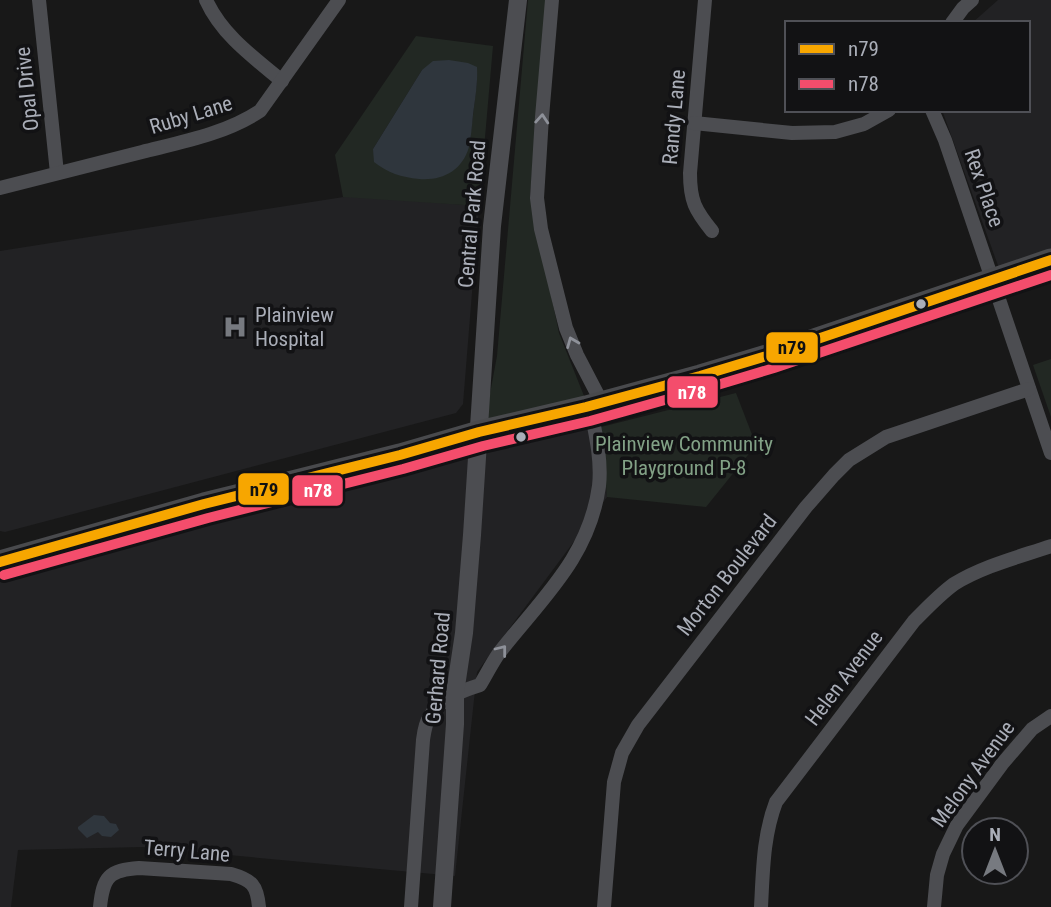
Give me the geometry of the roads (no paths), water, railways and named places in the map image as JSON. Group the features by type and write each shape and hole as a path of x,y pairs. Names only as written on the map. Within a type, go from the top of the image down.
{"main road":[{"path":"0,562 479,432 596,405 770,355 1051,260"}],"street":[{"name":"Opal Drive","path":"38,0 57,173"},
{"path":"206,0 211,12 237,43 282,81"},
{"name":"Ruby Lane","path":"0,188 193,139 230,128 246,120 260,111 339,0"},
{"name":"Central Park Road","path":"479,432 492,226 518,0"},
{"path":"411,907 423,740 428,719 454,693 480,685 498,655 564,573 582,544 593,514 599,483 596,405 566,328 541,229 537,198 552,0"},
{"name":"Randy Lane","path":"705,0 690,193 698,213 712,231"},
{"path":"953,21 972,0"},
{"path":"694,123 792,133 835,132 864,124 885,112"},
{"name":"Rex Place","path":"933,112 946,140 1051,453"},
{"name":"Morton Boulevard","path":"604,907 614,782 622,753 638,725 806,507 849,460 886,437 1029,389"},
{"name":"Gerhard Road","path":"442,907 455,724 454,693 464,633 479,432"},
{"name":"Helen Avenue","path":"761,907 766,835 776,802 914,621 938,596 956,583 983,570 1051,546"},
{"name":"Melony Avenue","path":"934,907 937,875 943,854 957,825 1017,746 1032,729 1051,716"},
{"name":"Terry Lane","path":"100,907 106,880 125,869 139,868 231,874 253,884 258,894 259,907"}],"place":[{"name":"Plainview Hospital","path":"235,327"}],"park label":[{"name":"Plainview Community Playground P-8","path":"684,456"}]}
